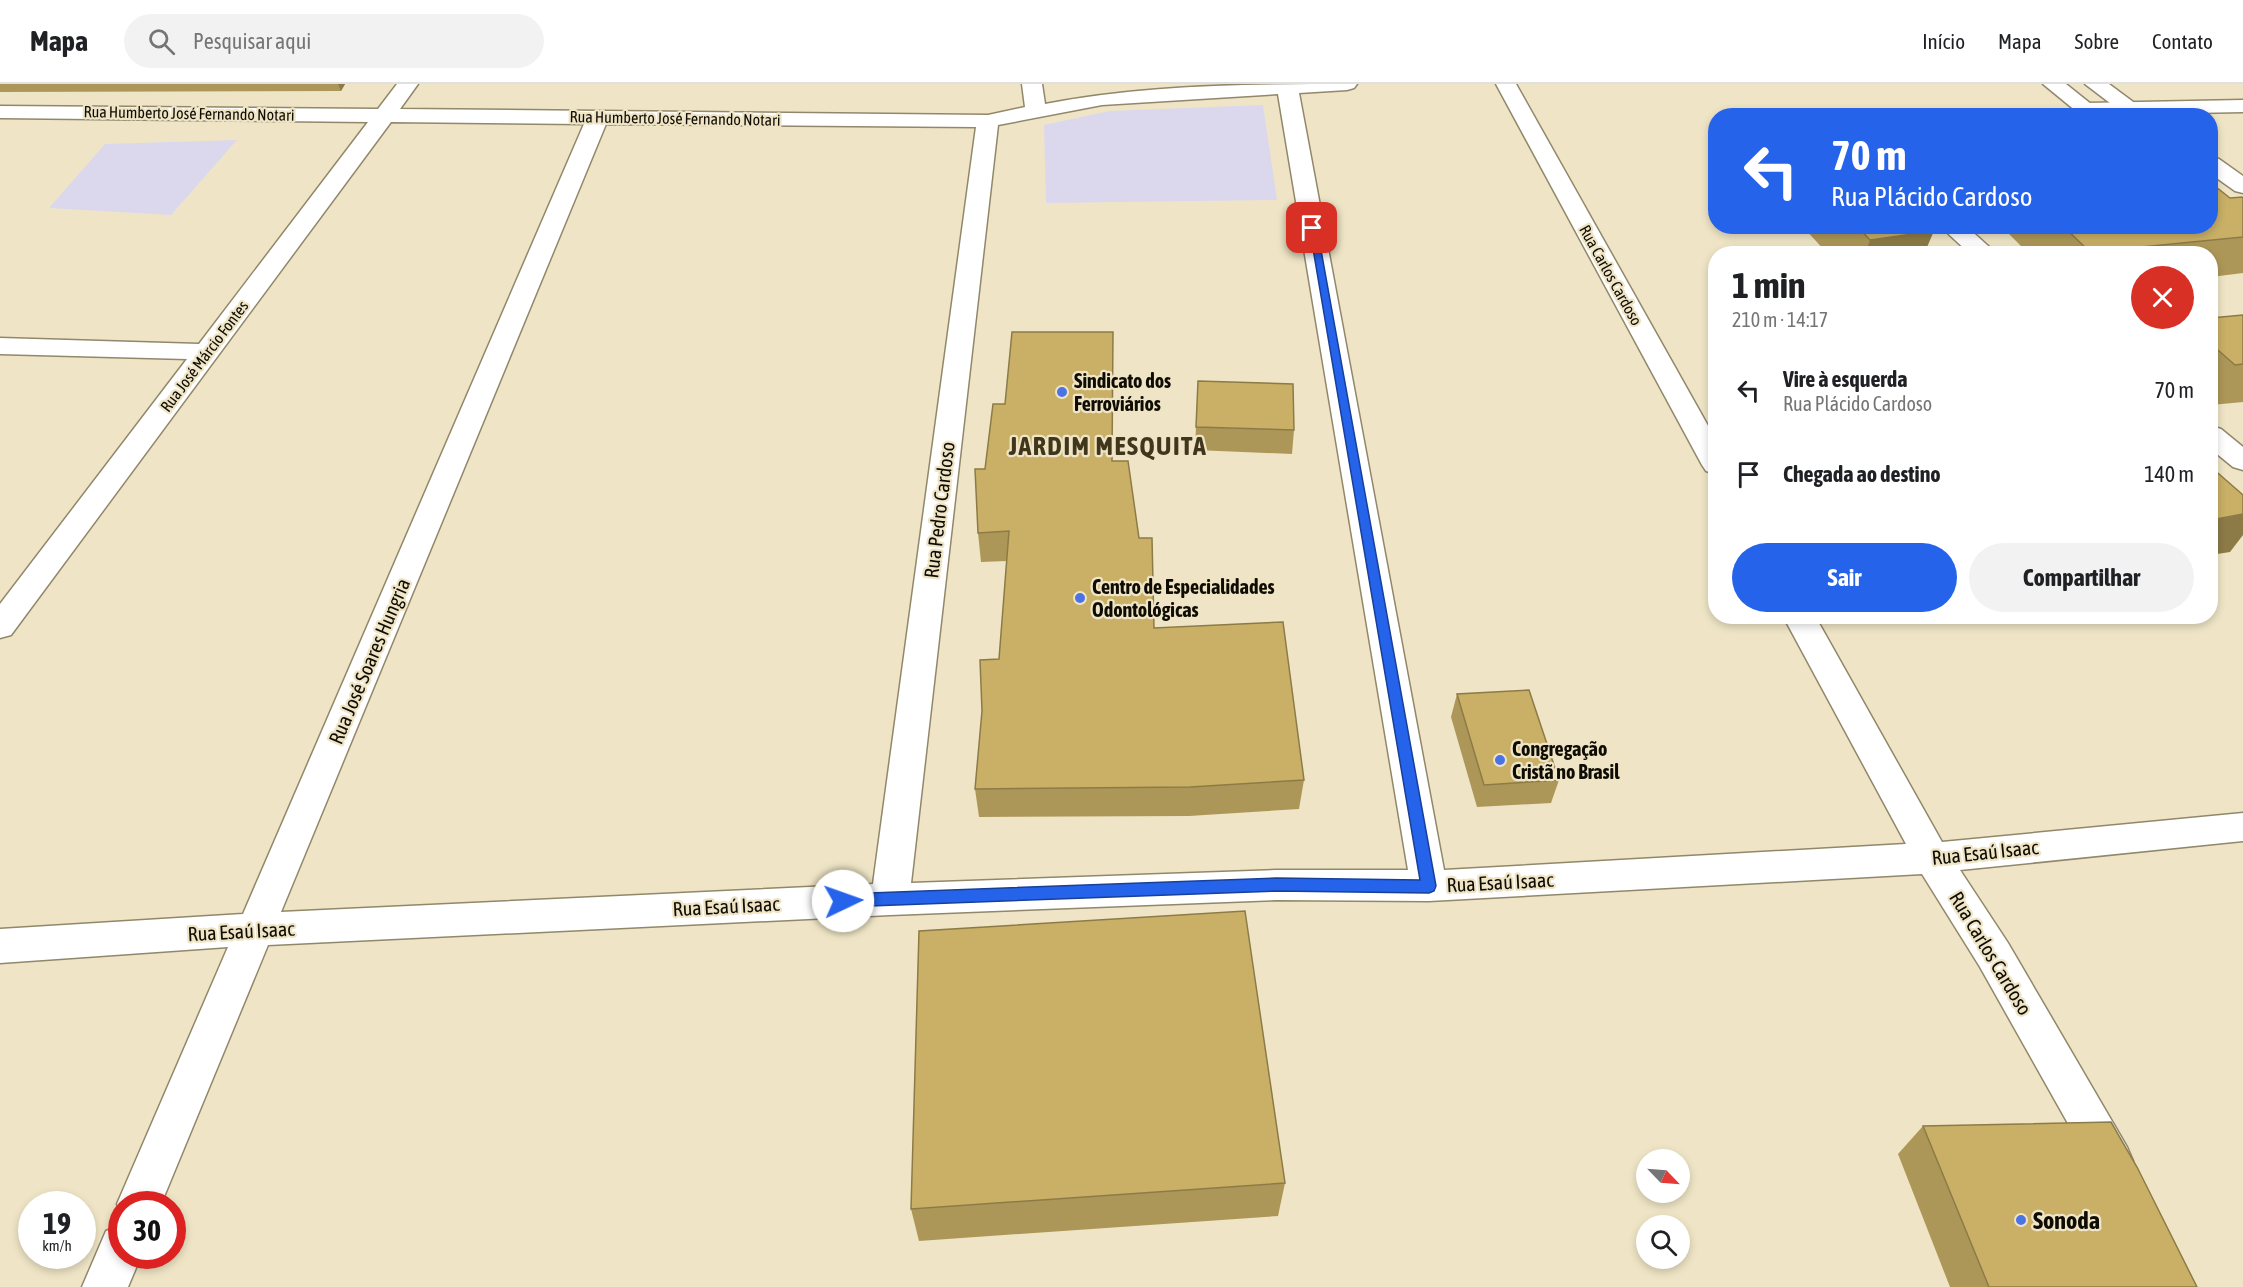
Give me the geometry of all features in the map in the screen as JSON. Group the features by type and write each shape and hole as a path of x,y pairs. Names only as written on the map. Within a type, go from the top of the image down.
{"street":[{"name":"Rua José Márcio Fontes","path":"0,627 408,84"},
{"path":"1032,84 1036,111"},
{"name":"Rua Humberto José Fernando Notari","path":"0,112 988,121 1102,99 1347,84"},
{"name":"Rua Carlos Cardoso","path":"1506,84 1708,450"},
{"path":"2053,84 2086,108"},
{"path":"2095,84 2131,108"},
{"path":"1287,86 1429,886"},
{"path":"2200,108 2243,106"},
{"name":"Rua José Soares Hungria","path":"144,1191 598,117"},
{"name":"Rua Pedro Cardoso","path":"890,898 988,121"},
{"path":"2218,169 2243,186"},
{"path":"1961,234 1975,246"},
{"path":"0,346 207,352"},
{"path":"2225,439 2243,461"},
{"name":"Rua Carlos Cardoso","path":"1803,624 1932,858 1994,955 2132,1194"},
{"name":"Rua Esaú Isaac","path":"0,946 255,929 890,898 1276,885 1429,886 1932,858 2243,827"},
{"path":"105,1287 113,1269"}],"shaded area":[{"path":"1263,105 1277,200 1046,203 1044,125 1109,111"},
{"path":"237,140 171,215 49,208 105,144"}],"building":[{"path":"2218,189 2230,198 2243,198 2243,237 2151,246 2084,246 2071,234 2218,234"},
{"path":"1864,234 1913,234 1870,240"},
{"path":"2243,315 2243,364 2235,365 2218,350 2218,317"},
{"path":"1012,332 1113,332 1112,461 1128,461 1139,538 1152,538 1154,628 1283,622 1304,780 1190,787 975,789 982,711 980,660 999,659 1009,531 978,533 975,469 985,469 993,404 1005,404"},
{"path":"1198,381 1293,384 1294,430 1196,427"},
{"path":"2218,473 2243,495 2243,514 2218,519"},
{"name":"Congregação Cristã no Brasil","path":"1529,690 1559,780 1484,785 1457,694"},
{"path":"1245,911 1285,1183 911,1209 919,931"},
{"name":"Sonoda","path":"2111,1122 2137,1167 2197,1287 1989,1287 1923,1126"}],"place":[{"name":"Sindicato dos Ferroviários","path":"1062,392"},
{"name":"Centro de Especialidades Odontológicas","path":"1080,598"},
{"name":"Congregação Cristã no Brasil","path":"1500,760"},
{"name":"Sonoda","path":"2021,1220"}],"district":[{"name":"JARDIM MESQUITA","path":"1108,446"}],"route":[{"path":"843,901 1276,885 1429,886 1312,228"}]}
